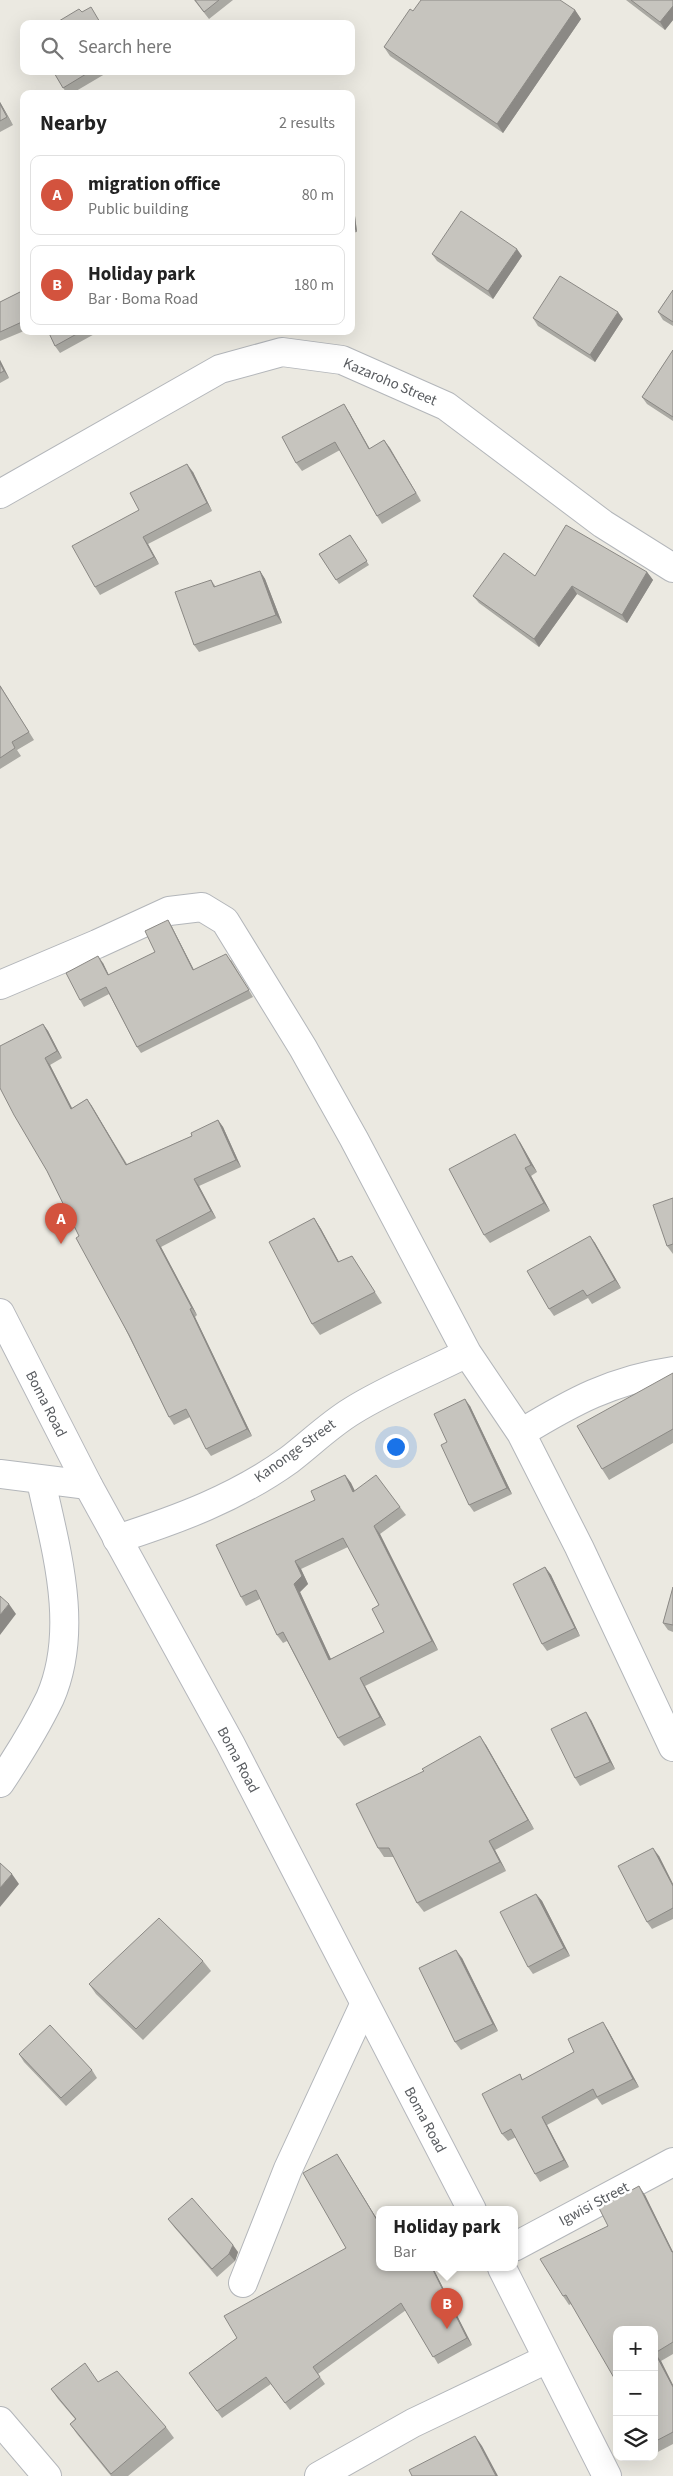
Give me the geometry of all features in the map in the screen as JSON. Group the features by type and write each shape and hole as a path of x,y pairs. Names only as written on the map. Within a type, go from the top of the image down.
{"street":[{"name":"Kazaroho Street","path":"0,494 220,369 282,352 342,360 446,406 603,524 673,568"},
{"path":"0,985 169,911 202,907 225,921 331,1098 467,1353 521,1433 579,1547 673,1747"},
{"name":"Boma Road","path":"0,1312 88,1485 230,1744 470,2206"},
{"name":"Kanonge Street","path":"117,1539 188,1516 240,1490 289,1460 332,1423 353,1410 467,1353"},
{"path":"521,1433 573,1402 622,1381 673,1371"},
{"path":"0,1474 40,1481 88,1485"},
{"path":"0,1783 16,1759 50,1697 61,1660 65,1625 60,1566 40,1481"},
{"path":"243,2283 288,2168 364,2004"},
{"name":"Igwisi Street","path":"518,2244 673,2162"},
{"path":"503,2271 607,2476"},
{"path":"319,2476 412,2423 547,2359"},
{"path":"0,2421 47,2476"}],"building":[{"path":"195,0 219,0 204,12"},
{"path":"421,0 560,0 575,10 497,124 384,47 410,9 413,11"},
{"path":"631,0 673,0 673,6 660,22"},
{"path":"91,7 99,20 61,20 79,9 82,12"},
{"path":"55,75 84,75 63,88"},
{"path":"0,104 7,117 0,121"},
{"path":"461,211 517,249 488,291 432,254"},
{"path":"560,276 618,312 590,355 533,318"},
{"path":"673,290 673,322 658,312"},
{"path":"20,292 20,323 0,332 0,302"},
{"path":"50,335 75,335 55,346"},
{"path":"673,350 673,417 642,397"},
{"path":"0,363 4,371 0,373"},
{"path":"344,404 369,449 384,440 416,493 377,516 335,442 296,463 282,437"},
{"path":"187,464 207,503 143,537 154,557 95,587 72,546 139,510 130,493"},
{"path":"566,525 647,572 622,615 572,586 534,639 473,596 504,553 535,576"},
{"path":"350,535 367,561 336,580 319,554"},
{"path":"260,571 276,615 194,645 175,592 211,580 214,587"},
{"path":"0,686 29,732 12,742 15,748 0,758"},
{"path":"168,920 193,970 226,954 249,990 137,1047 106,987 80,1000 66,973 98,956 108,975 155,952 145,931"},
{"path":"43,1024 57,1051 45,1058 71,1109 87,1099 126,1165 192,1136 191,1133 218,1120 236,1160 194,1179 211,1211 156,1240 192,1308 190,1309 247,1429 206,1449 186,1409 169,1417 129,1335 76,1238 79,1236 47,1171 0,1088 0,1046"},
{"path":"515,1134 531,1165 525,1168 544,1203 484,1235 449,1169"},
{"path":"673,1198 673,1244 667,1246 653,1205"},
{"path":"314,1218 338,1262 352,1256 375,1292 312,1324 269,1242"},
{"path":"590,1236 615,1280 587,1296 583,1290 549,1309 527,1271"},
{"path":"673,1373 673,1429 602,1469 577,1426"},
{"path":"465,1399 507,1488 469,1505 441,1445 447,1442 434,1414"},
{"path":"345,1475 353,1492 376,1475 400,1507 374,1526 432,1641 360,1678 380,1717 338,1738 283,1632 277,1635 256,1590 241,1597 216,1545 315,1500 311,1491","holes":["343,1538 379,1605 372,1609 384,1632 329,1660 294,1584 302,1576 295,1561"]},
{"path":"545,1567 575,1628 542,1644 513,1584"},
{"path":"673,1587 673,1625 663,1623"},
{"path":"0,1596 9,1604 0,1615"},
{"path":"586,1712 610,1762 575,1778 551,1729"},
{"path":"480,1736 528,1820 489,1841 500,1862 417,1903 389,1848 378,1848 356,1804 424,1771 422,1769"},
{"path":"653,1848 673,1886 673,1908 647,1922 618,1866"},
{"path":"0,1863 12,1874 0,1888"},
{"path":"536,1894 564,1948 528,1967 500,1912"},
{"path":"159,1918 203,1961 136,2029 89,1984"},
{"path":"456,1950 493,2024 455,2042 419,1968"},
{"path":"603,2022 633,2079 597,2097 593,2089 542,2117 564,2160 535,2174 511,2129 502,2134 482,2094 520,2074 522,2080 574,2052 568,2039"},
{"path":"50,2025 92,2070 61,2098 19,2054"},
{"path":"337,2154 376,2218 376,2271 434,2271 467,2338 433,2357 401,2303 313,2367 320,2377 285,2403 266,2377 217,2411 189,2373 237,2338 224,2316 346,2248 303,2173"},
{"path":"639,2186 673,2252 673,2342 658,2351 658,2326 613,2326 613,2376 566,2295 563,2296 540,2259 608,2226 599,2208"},
{"path":"192,2198 233,2245 229,2254 212,2269 168,2219"},
{"path":"658,2359 673,2387 673,2432 658,2440"},
{"path":"85,2363 98,2382 117,2371 166,2427 111,2474 70,2424 76,2419 51,2389"},
{"path":"475,2436 496,2476 412,2476 409,2470"}],"place":[{"name":"migration office","path":"61,1244"},
{"name":"Holiday park","path":"447,2329"}]}
